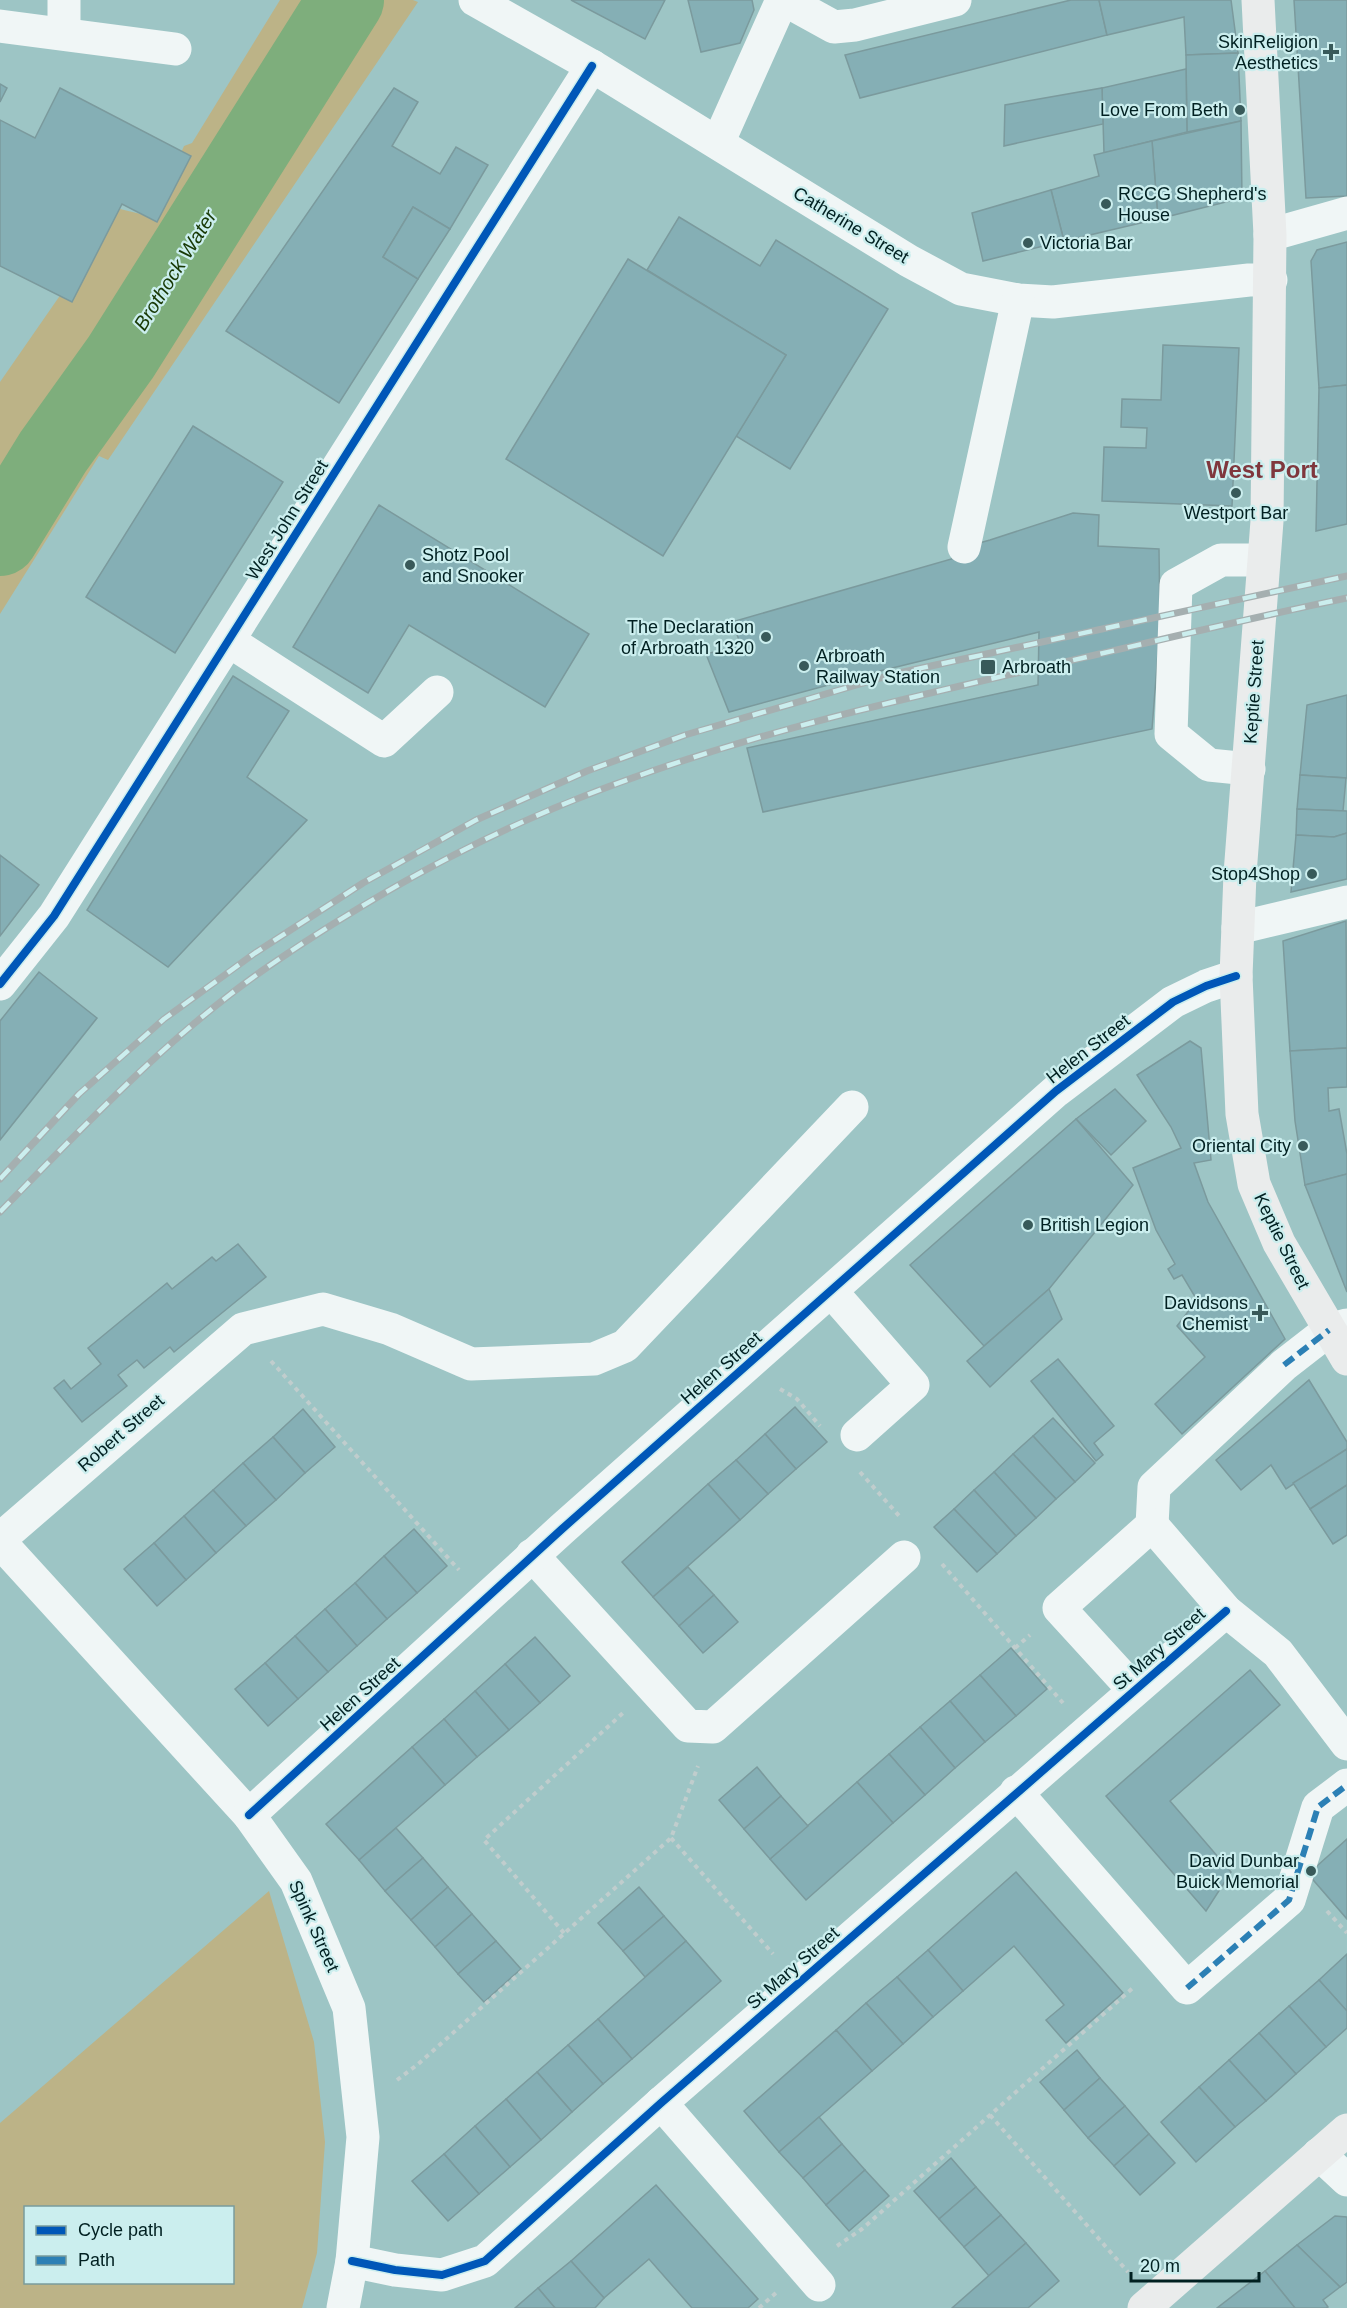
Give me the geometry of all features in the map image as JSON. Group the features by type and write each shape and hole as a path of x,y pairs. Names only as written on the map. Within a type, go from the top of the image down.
{"main road":[{"name":"Keptie Street","path":"1258,0 1271,280 1267,521 1240,874 1236,976 1242,1114 1254,1184 1279,1243 1338,1328 1347,1359"},
{"path":"1149,2304 1347,2130"}],"street":[{"path":"64,0 64,33"},
{"name":"Catherine Street","path":"475,0 592,66 909,261 961,289 1018,300 1053,302 1238,281 1271,280"},
{"path":"718,143 784,0 834,27 855,25 955,0"},
{"path":"0,26 175,49"},
{"name":"West John Street","path":"0,984 54,916 592,66"},
{"path":"1270,235 1347,213"},
{"path":"964,547 1018,300"},
{"path":"1249,769 1209,765 1171,734 1176,585 1221,560 1263,560"},
{"path":"228,641 384,741 436,692"},
{"path":"1238,928 1347,902"},
{"name":"Helen Street","path":"249,1815 532,1555 1056,1091 1173,1002 1206,986 1236,976"},
{"path":"243,1329 323,1309 390,1329 471,1364 594,1359 625,1346 852,1107"},
{"path":"831,1291 913,1385 857,1435"},
{"path":"1338,1328 1284,1365 1154,1487 1152,1525 1226,1611 1278,1653 1347,1744"},
{"name":"Robert Street","path":"0,1541 243,1329"},
{"path":"1134,1690 1059,1608 1152,1525"},
{"name":"Spink Street","path":"0,1541 249,1815 296,1881 349,2008 360,2107 363,2137 352,2261 343,2308"},
{"path":"532,1555 688,1726 713,1727 904,1557"},
{"name":"St Mary Street","path":"352,2261 394,2270 442,2275 485,2261 661,2103 1226,1611"},
{"path":"1016,1792 1187,1988 1289,1900 1318,1807 1347,1785"},
{"path":"661,2103 812,2276"},
{"path":"1319,2154 1347,2180"}],"path":[{"path":"243,1329 485,1599"},
{"path":"564,1933 484,1840 652,1686"},
{"path":"360,2107 417,2065 670,1838 713,1727"},
{"path":"670,1838 799,1984"},
{"path":"812,2276 1162,1961"},
{"path":"990,2115 1149,2304"}],"shaded area":[{"path":"280,0 413,0 418,2 108,460 99,456 0,614 0,382 120,209 153,217 184,146 192,143"},
{"path":"269,1891 314,2042 325,2142 317,2253 302,2308 0,2308 0,2123"}],"building":[{"path":"571,0 665,0 645,39"},
{"path":"688,0 752,0 754,10 740,43 701,52"},
{"path":"1071,0 1099,0 1107,35 860,98 845,55"},
{"path":"1099,0 1231,0 1238,53 1186,55 1184,17 1107,35"},
{"path":"1294,0 1347,0 1347,196 1306,198"},
{"path":"1238,53 1241,121 1187,132 1186,55"},
{"path":"1186,69 1187,132 1104,153 1102,88"},
{"path":"0,84 7,88 0,102"},
{"path":"60,88 191,156 157,222 122,204 72,302 0,266 0,120 35,138"},
{"path":"394,88 418,102 392,146 440,174 456,147 488,165 450,229 413,207 383,257 418,279 339,403 226,331"},
{"path":"1102,88 1103,124 1004,146 1005,105"},
{"path":"1241,121 1242,198 1158,219 1152,141"},
{"name":"RCCG Shepherd's House","path":"1152,141 1158,219 1064,241 1051,190 1099,176 1094,155"},
{"path":"1051,190 1064,241 983,261 972,213"},
{"path":"413,207 450,229 418,279 383,257"},
{"path":"679,217 760,266 776,240 888,309 790,469 736,436 786,355 647,270"},
{"path":"1347,242 1347,385 1319,388 1311,261 1317,250"},
{"path":"628,259 786,355 663,556 506,459"},
{"path":"1163,345 1239,348 1232,506 1102,501 1104,447 1146,448 1147,428 1121,427 1122,399 1161,400"},
{"path":"1347,385 1347,524 1316,531 1319,388"},
{"path":"193,426 283,482 175,653 86,597"},
{"name":"Shotz Pool and Snooker","path":"379,505 589,634 545,707 409,625 368,693 293,647"},
{"name":"Arbroath Railway Station","path":"1073,513 1099,515 1098,546 1159,549 1160,627 1152,729 763,812 747,748 1038,685 1039,632 880,671 729,712 706,654 741,645 732,622 955,558 954,550"},
{"path":"233,676 289,711 247,777 307,820 168,967 87,910"},
{"path":"1347,695 1347,778 1300,775 1307,705"},
{"path":"1300,775 1346,778 1343,811 1297,809"},
{"path":"1297,809 1347,811 1347,833 1334,837 1296,835"},
{"path":"1347,833 1347,879 1291,892 1296,835 1334,837"},
{"path":"0,855 39,885 0,936"},
{"path":"1346,921 1347,1048 1290,1051 1283,941"},
{"path":"39,972 97,1018 0,1140 0,1021"},
{"path":"1190,1041 1201,1048 1211,1160 1194,1163 1208,1202 1285,1339 1182,1434 1155,1404 1205,1357 1177,1326 1197,1300 1182,1275 1174,1279 1168,1269 1175,1264 1156,1230 1133,1168 1181,1148 1171,1127 1137,1075"},
{"path":"1347,1048 1347,1087 1328,1088 1329,1111 1339,1109 1347,1154 1347,1174 1305,1185 1295,1121 1290,1051"},
{"path":"1115,1089 1146,1121 1111,1155 1076,1119"},
{"name":"British Legion","path":"1076,1119 1133,1185 1049,1289 984,1346 910,1265"},
{"path":"1347,1174 1347,1292 1305,1185"},
{"path":"238,1244 266,1277 174,1352 170,1347 144,1368 137,1360 118,1375 127,1386 82,1422 54,1388 64,1380 71,1389 101,1364 88,1348 167,1283 172,1289 212,1257 216,1261"},
{"path":"1049,1289 1062,1319 990,1387 967,1361"},
{"path":"1058,1359 1114,1426 1094,1443 1103,1455 1096,1461 1031,1381"},
{"path":"1309,1380 1347,1442 1347,1449 1286,1489 1271,1465 1241,1490 1216,1460"},
{"path":"795,1407 827,1442 796,1469 765,1434"},
{"path":"303,1409 335,1447 305,1473 273,1437"},
{"path":"1053,1418 1095,1463 1075,1482 1033,1436"},
{"path":"765,1434 796,1469 768,1494 736,1460"},
{"path":"1033,1436 1075,1482 1056,1499 1013,1454"},
{"path":"273,1437 305,1473 276,1500 243,1463"},
{"path":"1347,1449 1347,1485 1310,1509 1293,1483"},
{"path":"1013,1454 1056,1499 1036,1518 994,1472"},
{"path":"736,1460 768,1494 740,1520 708,1484"},
{"path":"243,1463 276,1500 246,1526 213,1490"},
{"path":"994,1472 1036,1518 1016,1536 974,1490"},
{"path":"708,1484 740,1520 653,1597 622,1562"},
{"path":"1347,1485 1347,1535 1333,1544 1310,1509"},
{"path":"213,1490 246,1526 216,1553 184,1516"},
{"path":"974,1490 1016,1536 997,1554 954,1509"},
{"path":"954,1509 997,1554 977,1572 934,1527"},
{"path":"184,1516 216,1553 186,1580 154,1543"},
{"path":"414,1529 447,1566 417,1593 384,1556"},
{"path":"154,1543 186,1580 157,1606 124,1569"},
{"path":"384,1556 417,1593 387,1619 355,1583"},
{"path":"688,1567 714,1595 679,1626 653,1597"},
{"path":"355,1583 387,1619 357,1646 325,1609"},
{"path":"714,1595 738,1622 703,1653 679,1626"},
{"path":"325,1609 357,1646 328,1672 295,1636"},
{"path":"295,1636 328,1672 298,1699 265,1663"},
{"path":"535,1637 570,1676 540,1703 505,1664"},
{"path":"1011,1648 1047,1689 1016,1716 980,1675"},
{"path":"265,1663 298,1699 268,1726 235,1689"},
{"path":"505,1664 540,1703 509,1730 475,1691"},
{"path":"1250,1670 1280,1705 1170,1801 1231,1872 1206,1911 1106,1796"},
{"path":"980,1675 1016,1716 985,1742 950,1701"},
{"path":"475,1691 509,1730 477,1757 444,1719"},
{"path":"950,1701 985,1742 955,1768 920,1727"},
{"path":"444,1719 477,1757 445,1785 412,1747"},
{"path":"920,1727 955,1768 925,1795 889,1754"},
{"path":"412,1747 445,1785 359,1860 326,1824"},
{"path":"889,1754 925,1795 893,1823 857,1782"},
{"path":"757,1767 781,1796 744,1829 719,1800"},
{"path":"857,1782 893,1823 806,1900 770,1859"},
{"path":"781,1796 808,1826 770,1859 744,1829"},
{"path":"396,1828 423,1858 385,1891 359,1860"},
{"path":"1347,1839 1347,1919 1308,1874"},
{"path":"423,1858 448,1887 411,1920 385,1891"},
{"path":"1016,1872 1123,1993 1066,2043 1046,2020 1064,2005 1014,1946 963,1991 928,1950"},
{"path":"448,1887 472,1914 435,1947 411,1920"},
{"path":"639,1887 664,1916 623,1951 598,1923"},
{"path":"472,1914 496,1941 458,1974 435,1947"},
{"path":"664,1916 686,1941 645,1977 623,1951"},
{"path":"496,1941 521,1969 484,2002 458,1974"},
{"path":"686,1941 721,1981 632,2059 598,2019"},
{"path":"928,1950 963,1991 933,2017 897,1977"},
{"path":"1347,1954 1347,2011 1319,1980"},
{"path":"897,1977 933,2017 903,2044 866,2003"},
{"path":"1319,1980 1347,2011 1347,2028 1326,2047 1289,2006"},
{"path":"866,2003 903,2044 872,2071 836,2030"},
{"path":"1289,2006 1326,2047 1296,2074 1259,2033"},
{"path":"598,2019 632,2059 603,2084 568,2045"},
{"path":"836,2030 872,2071 779,2152 744,2111"},
{"path":"1259,2033 1296,2074 1266,2101 1229,2060"},
{"path":"568,2045 603,2084 572,2112 537,2072"},
{"path":"1077,2050 1100,2078 1064,2110 1040,2082"},
{"path":"1229,2060 1266,2101 1235,2127 1199,2087"},
{"path":"537,2072 572,2112 541,2140 506,2099"},
{"path":"1100,2078 1125,2106 1088,2138 1064,2110"},
{"path":"1199,2087 1235,2127 1196,2162 1161,2122"},
{"path":"506,2099 541,2140 510,2167 475,2126"},
{"path":"1125,2106 1149,2134 1114,2166 1088,2138"},
{"path":"819,2117 842,2144 803,2178 779,2152"},
{"path":"475,2126 510,2167 479,2194 444,2154"},
{"path":"1149,2134 1175,2163 1140,2195 1114,2166"},
{"path":"842,2144 865,2170 826,2205 803,2178"},
{"path":"444,2154 479,2194 448,2221 412,2181"},
{"path":"951,2158 976,2187 939,2219 914,2191"},
{"path":"865,2170 889,2196 849,2231 826,2205"},
{"path":"656,2185 758,2299 748,2308 692,2308 649,2259 604,2298 571,2261"},
{"path":"976,2187 1001,2215 964,2247 939,2219"},
{"path":"1001,2215 1026,2243 989,2276 964,2247"},
{"path":"1335,2216 1347,2217 1347,2282 1340,2287 1297,2245"},
{"path":"1026,2243 1059,2281 1028,2308 952,2308"},
{"path":"1297,2245 1340,2287 1323,2300 1328,2307 1326,2308 1295,2308 1265,2271"},
{"path":"571,2261 604,2298 595,2308 555,2308 538,2288"},
{"path":"1265,2271 1295,2308 1217,2308"},
{"path":"538,2288 555,2308 515,2308"}],"waterway":[{"name":"Brothock Water","path":"0,538 53,452 121,357 346,0"}],"railway":[{"path":"0,1179 79,1094 164,1019 255,953 363,883 476,820 587,771 685,735 894,674 1347,576"},
{"path":"0,1212 129,1082 162,1051 232,993 308,940 387,891 511,827 651,771 818,721 1347,598"}],"marked path":[{"path":"1284,1365 1329,1330"},
{"path":"1187,1988 1289,1900 1318,1807 1347,1785"}],"cycle path":[{"path":"0,984 54,916 592,66"},
{"path":"249,1815 562,1529 1056,1091 1173,1002 1206,986 1236,976"},
{"path":"352,2261 395,2270 442,2275 485,2261 661,2103 1226,1611"}],"place":[{"name":"SkinReligion Aesthetics","path":"1331,52"},
{"name":"Love From Beth","path":"1240,110"},
{"name":"RCCG Shepherd's House","path":"1106,204"},
{"name":"Victoria Bar","path":"1028,243"},
{"name":"Westport Bar","path":"1236,493"},
{"name":"Shotz Pool and Snooker","path":"410,565"},
{"name":"The Declaration of Arbroath 1320","path":"766,637"},
{"name":"Arbroath Railway Station","path":"804,666"},
{"name":"Arbroath","path":"988,667"},
{"name":"Stop4Shop","path":"1312,874"},
{"name":"Oriental City","path":"1303,1146"},
{"name":"British Legion","path":"1028,1225"},
{"name":"Davidsons Chemist","path":"1260,1313"},
{"name":"David Dunbar Buick Memorial","path":"1311,1871"}],"district":[{"name":"West Port","path":"1262,469"}]}
